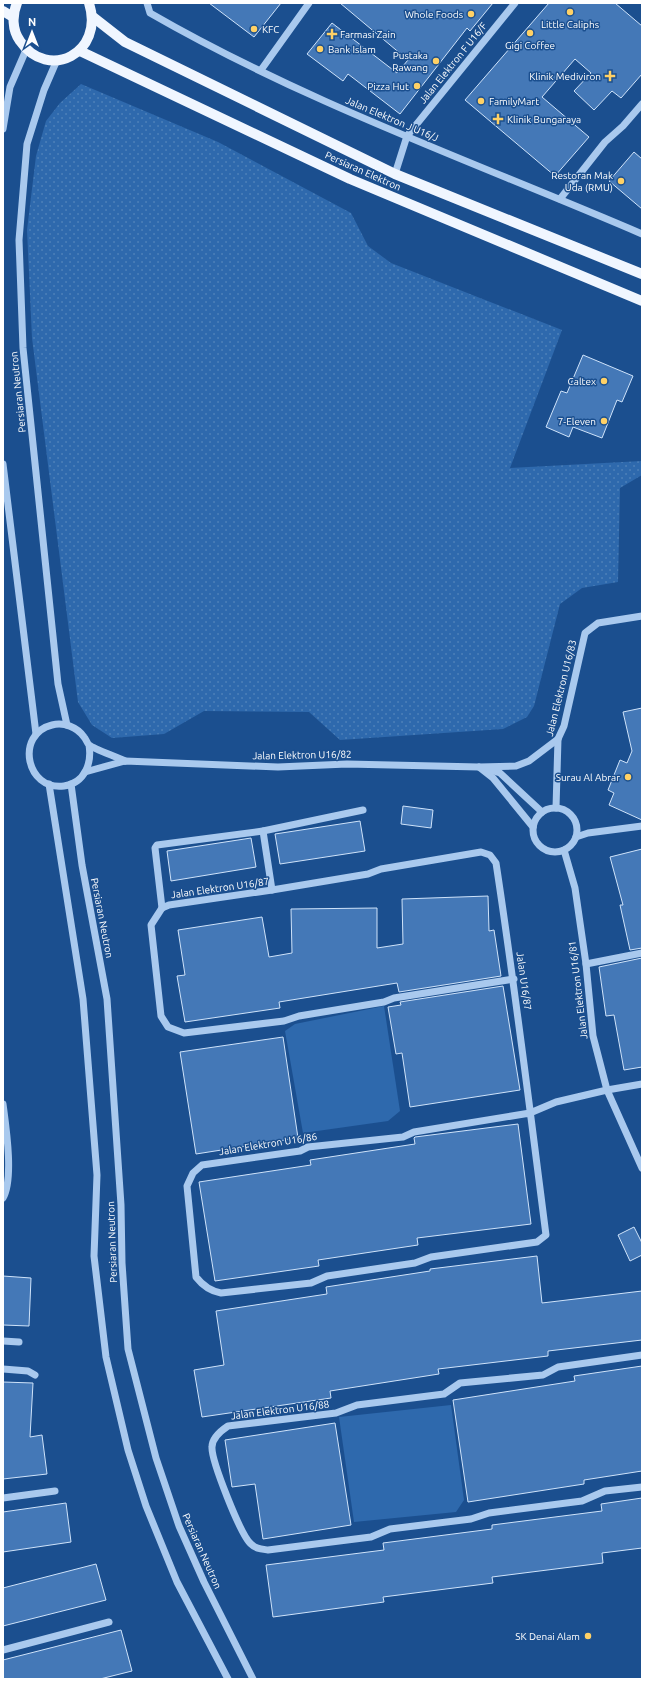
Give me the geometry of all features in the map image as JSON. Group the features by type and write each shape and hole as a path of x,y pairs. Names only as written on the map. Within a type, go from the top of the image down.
{"main road":[{"path":"17,3 13,17 16,35 26,50 40,59 57,60 69,57 80,51 88,41 92,29 93,17 89,3"},
{"path":"3,11 13,17"},
{"name":"Persiaran Elektron","path":"93,17 125,42 396,174 642,274"},
{"name":"Persiaran Elektron","path":"80,51 350,179 642,300"}],"street":[{"name":"Jalan Elektron J U16/J","path":"147,3 150,13 180,30 338,107 642,234"},
{"path":"261,70 309,3"},
{"name":"Jalan Elektron F U16/F","path":"407,136 515,3"},
{"path":"3,129 10,87 26,50"},
{"name":"Persiaran Neutron","path":"57,60 44,90 27,144 19,240 23,348 58,684 67,725"},
{"path":"560,199 605,142 623,126 642,104"},
{"path":"396,174 407,136"},
{"path":"3,464 36,734"},
{"name":"Jalan Elektron U16/83","path":"556,808 558,739 564,726 585,633 598,623 642,616"},
{"path":"51,725 67,725 76,729 84,736 89,745 91,754 89,764 79,779 71,784 56,786 40,780 33,772 29,762 28,752 31,742 36,734 51,725"},
{"path":"479,767 516,766 529,761 558,739"},
{"path":"89,745 125,761"},
{"path":"85,772 125,761"},
{"name":"Jalan Elektron U16/82","path":"125,761 278,767 347,764 479,767"},
{"path":"479,767 500,773 542,812"},
{"path":"479,767 493,778 533,827"},
{"name":"Persiaran Neutron","path":"49,784 83,999 97,1175 94,1256 106,1357 128,1450 146,1506 177,1582 228,1679"},
{"name":"Persiaran Neutron","path":"71,784 82,865 107,999 121,1205 122,1263 128,1349 156,1458 179,1526 204,1582 253,1679"},
{"path":"556,808 569,813 574,818 576,824 576,837 564,850 551,852 539,845 535,840 533,827 537,816 542,812 556,808"},
{"path":"162,908 155,846 263,831 362,810"},
{"path":"576,837 588,833 642,826"},
{"path":"263,831 272,890"},
{"name":"Jalan Elektron U16/81","path":"564,850 575,888 586,964 593,1036 607,1090 642,1168"},
{"name":"Jalan Elektron U16/87","path":"490,855 481,852 381,869 368,874 169,905 162,908 151,925 161,1016 168,1027 184,1033 284,1021 299,1016 384,1002 394,998 514,979"},
{"name":"Jalan U16/87","path":"490,855 496,863 514,979 530,1113"},
{"path":"586,964 642,953"},
{"name":"Jalan Elektron U16/86","path":"530,1113 546,1235 537,1242 431,1257 415,1263 327,1276 311,1283 221,1294 212,1291 201,1283 196,1277 187,1186 194,1172 202,1165 300,1151 308,1147 403,1137 414,1132 530,1113 556,1102 607,1090 642,1084"},
{"path":"3,1104 7,1138 7,1191 3,1198"},
{"path":"3,1341 19,1342"},
{"name":"Jalan Elektron U16/88","path":"642,1355 558,1367 544,1375 460,1383 444,1394 357,1404 336,1413 228,1426 222,1430 212,1445 212,1456 226,1495 249,1543 258,1549 268,1550 371,1537 390,1529 471,1519 489,1512 582,1501 605,1491 642,1487"},
{"path":"3,1369 28,1371 35,1375"},
{"path":"3,1498 56,1491"},
{"path":"3,1650 109,1622"}],"shaded area":[{"path":"81,84 218,142 351,213 368,246 391,263 562,330 510,468 642,461 642,475 620,488 618,582 582,588 560,604 534,706 527,717 503,729 340,740 309,712 204,711 164,734 112,738 92,725 78,702 32,338 27,230 36,156 46,121 60,103"},
{"path":"384,1006 400,1111 388,1121 303,1133 285,1031 295,1024"},
{"path":"451,1405 464,1500 456,1512 354,1522 339,1417"}],"building":[{"path":"209,3 281,3 254,37"},
{"path":"340,3 493,3 470,31 467,28 400,114 348,74 343,81 307,54 332,23 397,73 408,60"},
{"path":"549,3 615,3 642,26 642,74 621,98 612,91 594,110 574,91 591,73 575,59 542,97 589,137 555,176 465,100"},
{"path":"634,152 642,159 642,209 609,181"},
{"path":"583,355 633,376 622,402 617,400 602,438 573,427 569,437 546,427 561,391 567,393"},
{"name":"Surau Al Abrar","path":"642,708 642,820 609,805 614,793 608,790 620,760 627,763 632,751 623,712"},
{"path":"403,806 433,810 431,828 401,824"},
{"path":"360,821 365,851 280,864 275,834"},
{"path":"251,838 256,867 171,881 167,851"},
{"path":"642,849 642,948 630,950 620,905 623,905 610,857"},
{"path":"488,896 489,931 494,930 501,976 399,992 397,983 279,1002 280,1008 185,1022 177,976 185,975 178,930 262,917 269,957 292,953 291,909 377,908 377,948 403,944 402,899"},
{"path":"642,958 642,1067 624,1070 614,1015 606,1016 599,967"},
{"path":"503,986 520,1090 410,1107 402,1053 396,1054 388,1007 401,1005 400,1002"},
{"path":"283,1037 298,1138 196,1154 180,1052"},
{"path":"518,1124 531,1224 417,1238 418,1245 318,1260 319,1266 215,1281 199,1182 311,1165 310,1160 415,1144 415,1137"},
{"path":"634,1227 642,1243 642,1255 630,1261 618,1235"},
{"path":"537,1256 542,1303 642,1291 642,1340 548,1351 548,1356 438,1369 439,1374 330,1391 331,1398 202,1417 194,1370 224,1365 216,1311 327,1294 326,1287 430,1271 430,1269"},
{"path":"3,1276 31,1278 29,1326 3,1325"},
{"path":"642,1366 642,1471 584,1480 584,1484 468,1502 453,1400 575,1381 574,1376"},
{"path":"3,1382 33,1383 30,1437 42,1435 47,1474 3,1479"},
{"path":"335,1423 351,1525 263,1539 255,1484 232,1487 225,1440"},
{"path":"642,1498 642,1548 602,1553 603,1563 492,1577 493,1583 383,1597 384,1602 273,1617 266,1565 384,1550 383,1543 492,1529 492,1525 602,1511 601,1504"},
{"path":"66,1503 71,1542 3,1552 3,1512"},
{"path":"96,1564 106,1600 3,1626 3,1588"},
{"path":"121,1630 132,1671 100,1679 3,1679 3,1660"}],"place":[{"name":"Little Caliphs","path":"570,12"},
{"name":"Whole Foods","path":"471,14"},
{"name":"KFC","path":"254,29"},
{"name":"Gigi Coffee","path":"530,33"},
{"name":"Farmasi Zain","path":"332,34"},
{"name":"Bank Islam","path":"320,49"},
{"name":"Pustaka Rawang","path":"436,61"},
{"name":"Klinik Mediviron","path":"610,76"},
{"name":"Pizza Hut","path":"417,86"},
{"name":"FamilyMart","path":"481,101"},
{"name":"Klinik Bungaraya","path":"498,119"},
{"name":"Restoran Mak Uda (RMU)","path":"621,181"},
{"name":"Caltex","path":"604,381"},
{"name":"7-Eleven","path":"604,421"},
{"name":"Surau Al Abrar","path":"628,777"},
{"name":"SK Denai Alam","path":"588,1636"}]}
